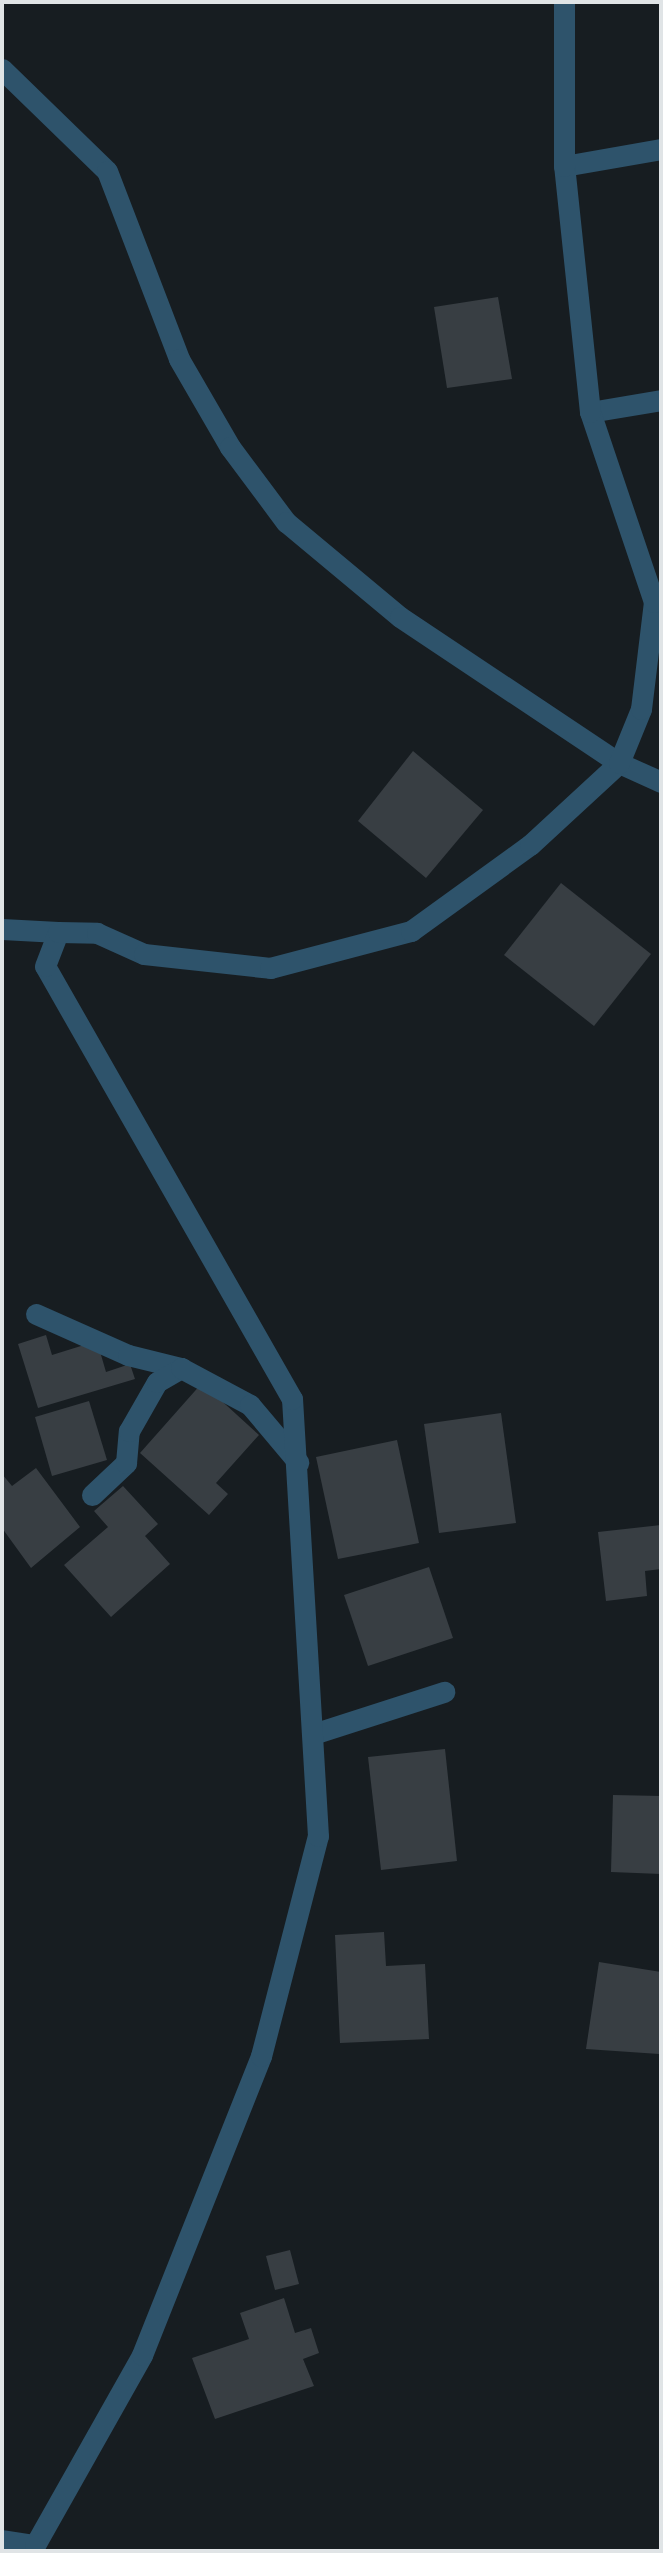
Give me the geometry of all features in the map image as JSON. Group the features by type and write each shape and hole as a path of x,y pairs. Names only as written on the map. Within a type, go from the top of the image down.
{"street":[{"path":"2,929 97,933 144,954 270,968 411,931 530,845 619,763 642,709 654,603 590,412 564,166 564,2"},
{"path":"2,69 107,171 179,359 230,447 286,522 400,617 619,763 661,782"},
{"path":"564,166 661,149"},
{"path":"590,412 661,400"},
{"path":"2,2540 35,2545 98,2444 142,2356 261,2056 318,1836 298,1462 292,1399 45,966 58,932"},
{"path":"36,1314 128,1355 181,1368 250,1405 298,1462"},
{"path":"92,1495 126,1463 129,1431 158,1382 181,1368"},
{"path":"313,1734 444,1692"}],"building":[{"path":"498,297 512,379 447,388 434,307"},
{"path":"413,751 483,810 426,878 358,821"},
{"path":"561,883 651,954 594,1026 504,955"},
{"path":"46,1335 52,1355 97,1341 106,1372 130,1364 135,1379 38,1408 18,1344"},
{"path":"202,1383 259,1435 216,1483 228,1494 209,1515 140,1453"},
{"path":"89,1401 107,1460 52,1476 35,1417"},
{"path":"501,1413 516,1523 439,1533 424,1424"},
{"path":"397,1440 419,1543 338,1559 316,1457"},
{"path":"36,1468 80,1527 31,1568 2,1528 2,1474 12,1486"},
{"path":"123,1486 158,1524 145,1536 170,1564 111,1617 64,1565 108,1527 94,1511"},
{"path":"661,1525 661,1569 645,1571 647,1596 606,1601 598,1532"},
{"path":"429,1567 453,1638 368,1666 344,1595"},
{"path":"445,1749 457,1861 381,1870 368,1757"},
{"path":"613,1795 661,1796 661,1874 611,1872"},
{"path":"384,1932 386,1966 425,1964 429,2039 340,2043 335,1935"},
{"path":"599,1962 661,1972 659,2054 586,2049"},
{"path":"290,2250 299,2284 275,2290 266,2256"},
{"path":"284,2298 295,2333 311,2328 319,2353 303,2359 314,2386 215,2419 192,2358 249,2339 240,2313"}]}
